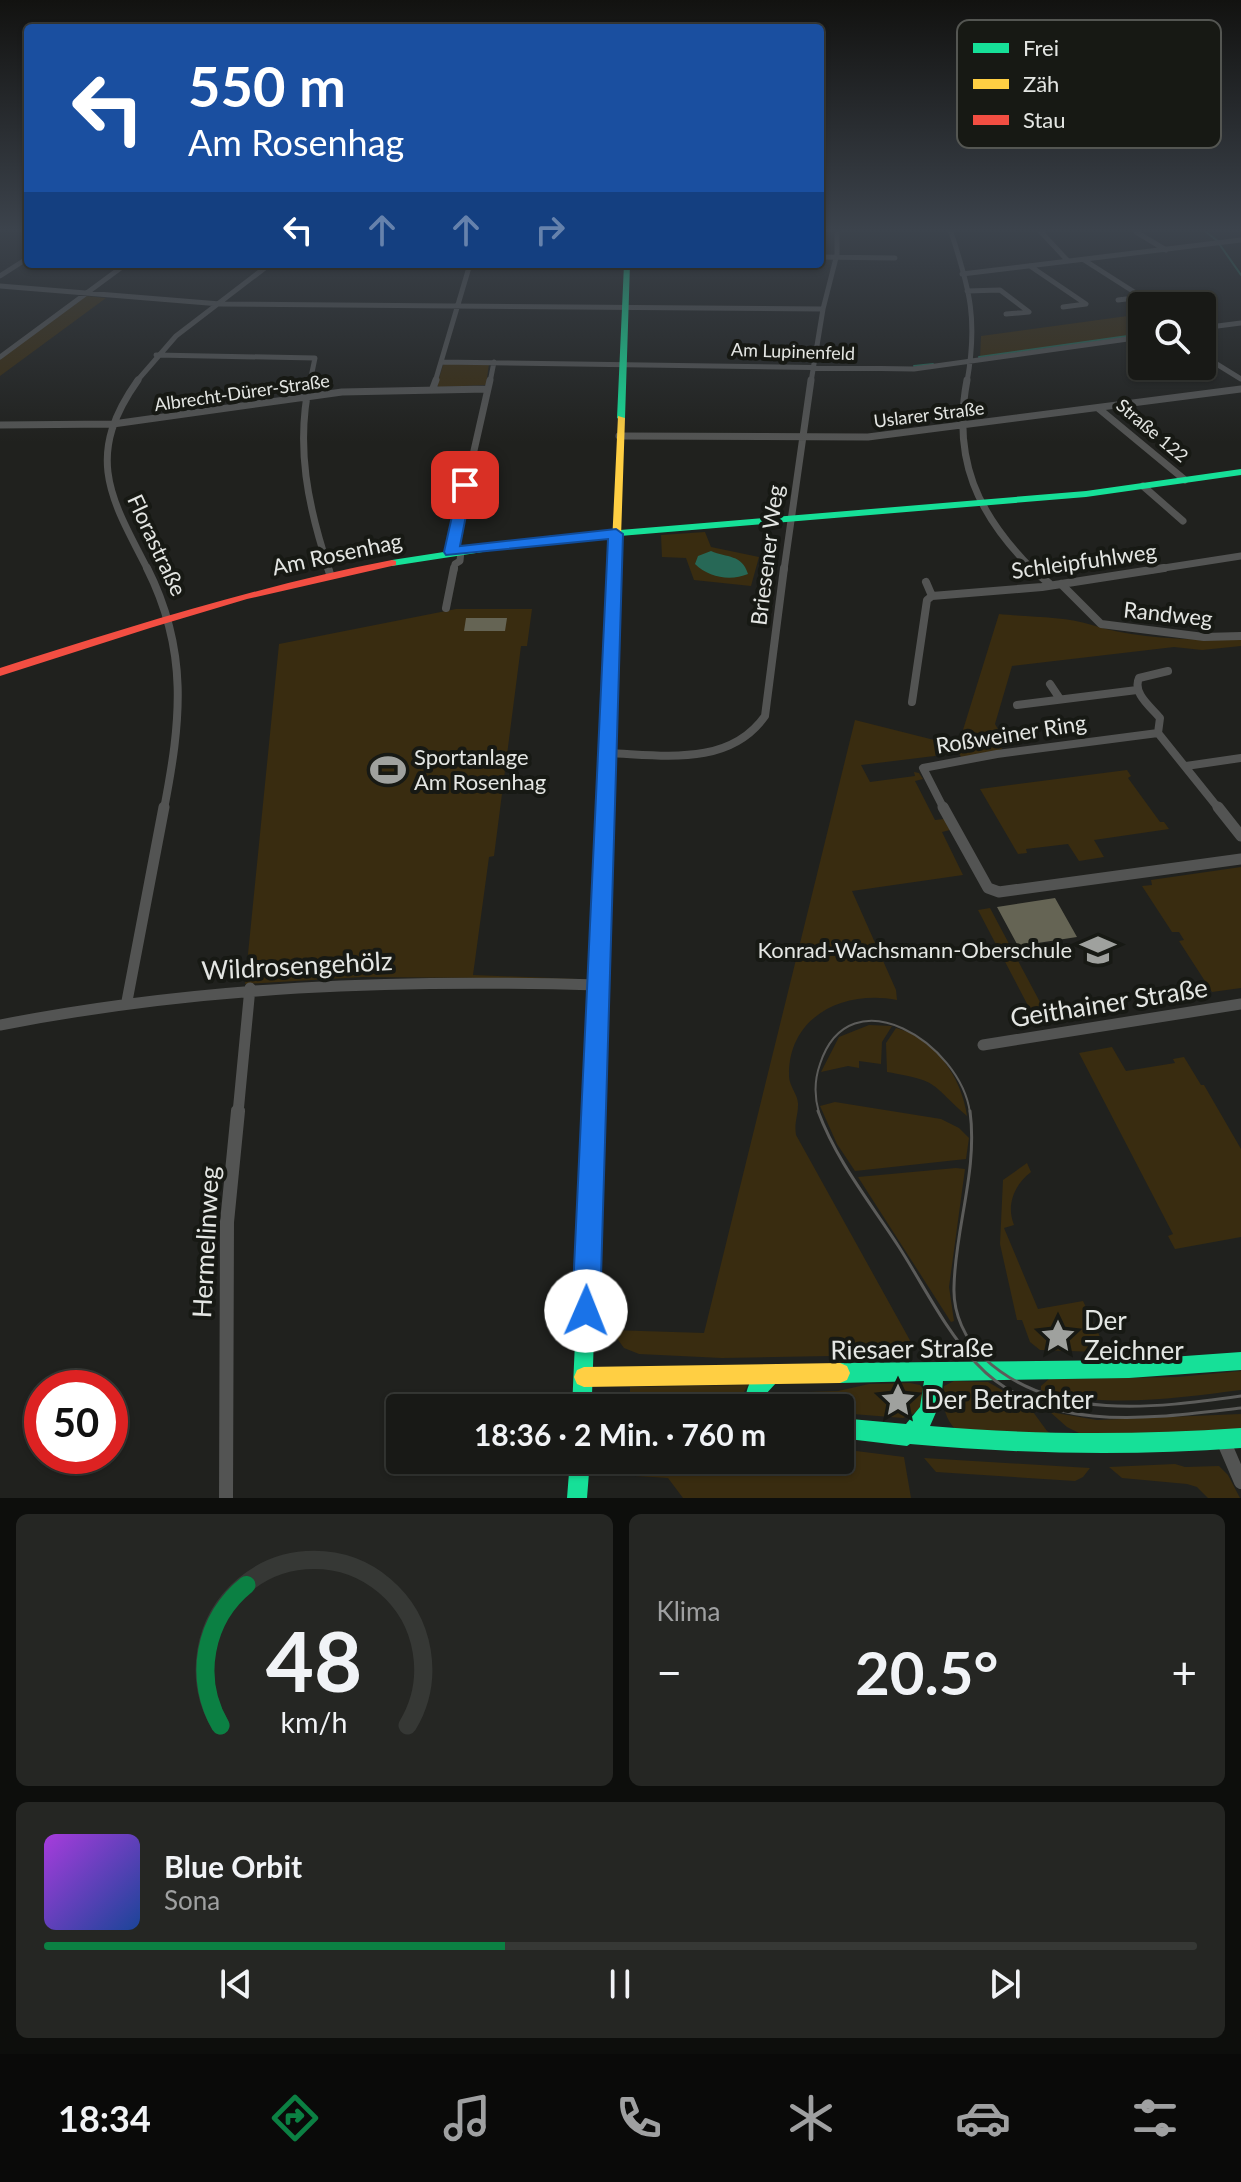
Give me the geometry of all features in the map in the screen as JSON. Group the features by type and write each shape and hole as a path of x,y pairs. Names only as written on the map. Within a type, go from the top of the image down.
{"main road":[{"path":"583,1394 625,302"},
{"name":"Am Rosenhag","path":"0,672 167,616 330,574 454,554 616,534 980,503 1241,472"},
{"name":"Riesaer Straße","path":"584,1377 1129,1369 1241,1361"},
{"path":"907,1436 923,1424 932,1408 933,1373"},
{"path":"755,1394 769,1376"},
{"path":"854,1430 907,1436 1092,1446 1241,1438"},
{"path":"577,1498 579,1474"}],"street":[{"path":"0,357 74,302"},
{"path":"201,302 823,309"},
{"path":"433,388 458,302"},
{"name":"Briesener Weg","path":"608,753 716,751 744,741 757,730 765,716 789,519 825,302"},
{"name":"Randweg","path":"970,302 975,318 961,425 965,464 980,503 1011,544 1101,624 1204,637 1241,636"},
{"path":"1006,314 1029,312 1016,302"},
{"path":"1063,307 1086,304 1083,302"},
{"name":"Florastraße","path":"127,1001 176,731 178,665 160,593 112,497 107,453 113,424 135,379 156,355 215,303"},
{"path":"1216,326 1241,323"},
{"name":"Am Lupinenfeld","path":"441,362 914,369 1128,339"},
{"path":"156,355 314,356 306,396 301,453 313,524 330,574"},
{"path":"446,608 454,554 494,362"},
{"path":"1216,364 1241,379"},
{"name":"Albrecht-Dürer-Straße","path":"0,425 113,424 306,396 433,388 487,389"},
{"name":"Uslarer Straße","path":"619,436 868,437 1241,389"},
{"name":"Straße 122","path":"1098,408 1185,480"},
{"path":"1143,486 1183,521"},
{"name":"Schleipfuhlweg","path":"932,596 1056,584 1241,556"},
{"path":"912,702 927,600 932,596 926,582"},
{"name":"Roßweiner Ring","path":"1017,705 1137,690 1139,678 1168,671"},
{"name":"Roßweiner Ring","path":"1050,684 1060,699"},
{"path":"1137,690 1160,718 1158,733 1241,836"},
{"name":"Roßweiner Ring","path":"1158,733 1009,752 923,768 988,888 999,892 1241,859"},
{"path":"1186,766 1241,758"},
{"name":"Wildrosengehölz","path":"0,1025 127,1001 250,988 375,982 598,985"},
{"name":"Hermelinweg","path":"226,1498 227,1222 250,988"},
{"name":"Geithainer Straße","path":"983,1045 1241,1004"},
{"path":"1223,1440 1241,1482"}],"shaded area":[{"path":"78,302 101,302 0,376 0,359"},
{"path":"1128,316 1128,338 980,359 981,336"},
{"path":"489,364 486,385 439,387 443,365"},
{"path":"705,532 711,547 759,557 751,586 694,580 686,558 662,557 661,535"},
{"path":"711,551 738,560 748,574 720,577 695,564 698,556"},
{"name":"Sportanlage Am Rosenhag","path":"456,609 532,609 527,646 521,646 494,856 489,857 473,975 578,979 362,977 245,984 279,644"},
{"path":"999,614 1070,620 1166,638 1241,638 1241,646 1202,650 1174,647 1012,666 995,724 1004,740 999,740 1002,749 962,759 959,753 861,765 870,782 919,773 923,779 915,781 935,820 944,819 950,830 942,832 963,875 852,891 896,990 897,1000 858,999 823,1011 798,1037 791,1055 789,1076 798,1102 796,1135 912,1344 903,1353 885,1355 722,1358 639,1354 624,1348 611,1330 704,1333 855,720 958,746"},
{"path":"1127,770 1131,776 1128,778 1160,822 1164,822 1169,829 1094,840 1104,857 1079,861 1068,844 1026,849 1027,853 1018,854 980,789"},
{"path":"1241,867 1241,988 1212,992 1179,941 1184,940 1179,932 1172,932 1142,886 1152,885 1151,880"},
{"path":"990,908 1049,1019 1036,1021 978,910"},
{"path":"869,1025 892,1026 882,1042 881,1064 859,1061 859,1068 848,1066 821,1072 839,1037"},
{"path":"896,1028 923,1041 944,1062 959,1088 967,1116 926,1081 887,1072 886,1043"},
{"path":"1112,1047 1126,1071 1175,1063 1173,1059 1184,1057 1201,1085 1204,1085 1241,1149 1241,1237 1175,1249 1168,1236 1173,1234 1079,1053"},
{"path":"835,1102 941,1119 959,1128 969,1138 966,1159 855,1171 837,1144 820,1106"},
{"path":"1027,1163 1031,1172 1016,1189 1011,1203 1014,1225 1004,1228 1038,1309 1083,1301 1101,1339 1099,1352 1040,1350 1030,1342 1022,1320 1017,1320 1000,1244 1003,1180"},
{"path":"965,1169 949,1287 954,1321 951,1322 858,1177"},
{"path":"1241,1371 1241,1390 1166,1399 1090,1399 1041,1390 1049,1379 1177,1377"},
{"path":"954,1381 988,1382 1028,1405 1047,1431 1055,1436 960,1432 951,1424 943,1399 944,1386"},
{"path":"869,1384 920,1385 925,1391 920,1411 903,1418 854,1414 854,1394 778,1394 838,1391"},
{"path":"748,1385 743,1394 630,1394 630,1387"},
{"path":"1050,1412 1097,1420 1241,1414 1241,1429 1145,1436 1083,1435 1067,1427"},
{"path":"854,1451 904,1457 911,1498 683,1498 668,1478 603,1474 854,1474"},
{"path":"924,1458 1090,1468 1075,1481 936,1472"},
{"path":"1175,1464 1185,1467 1219,1466 1228,1475 1240,1498 1208,1498 1197,1487 1187,1484 1122,1478 1109,1467"}],"building":[{"path":"466,618 507,618 505,631 464,631"},
{"path":"1055,898 1077,937 1018,946 997,907"}],"waterway":[{"path":"979,357 1128,336"},
{"path":"914,366 933,364"}],"tram line":[{"path":"819,1113 817,1076 835,1037 855,1024 878,1021 903,1028 926,1043 947,1063 962,1087 970,1113"},
{"path":"818,1111 844,1165 944,1321 976,1363 1003,1386 1033,1402 1066,1412 1101,1417 1172,1415 1241,1408"},
{"path":"970,1111 971,1156 955,1265 954,1297 962,1326 984,1358 1011,1378 1041,1393 1106,1406 1175,1404 1241,1396"}],"traffic: fast":[{"path":"621,418 626,302"},
{"path":"392,563 548,539 1086,494 1241,472"},
{"path":"583,1394 601,926"},
{"path":"840,1373 1129,1369 1241,1361"},
{"path":"907,1436 921,1423 929,1409 933,1373"},
{"path":"755,1394 769,1376"},
{"path":"854,1429 1040,1443 1191,1442 1241,1438"},
{"path":"577,1498 579,1474"}],"traffic: slow":[{"path":"601,926 621,418"},
{"path":"584,1377 840,1373"}],"traffic: jam":[{"path":"0,672 243,597 392,563"}],"place":[{"name":"Sportanlage Am Rosenhag","path":"388,770"},
{"name":"Konrad-Wachsmann-Oberschule","path":"1098,950"},
{"name":"Der Zeichner","path":"1058,1336"},
{"name":"Der Betrachter","path":"898,1400"}],"route":[{"path":"465,485 451,552 548,539 616,534 586,1311"}]}
